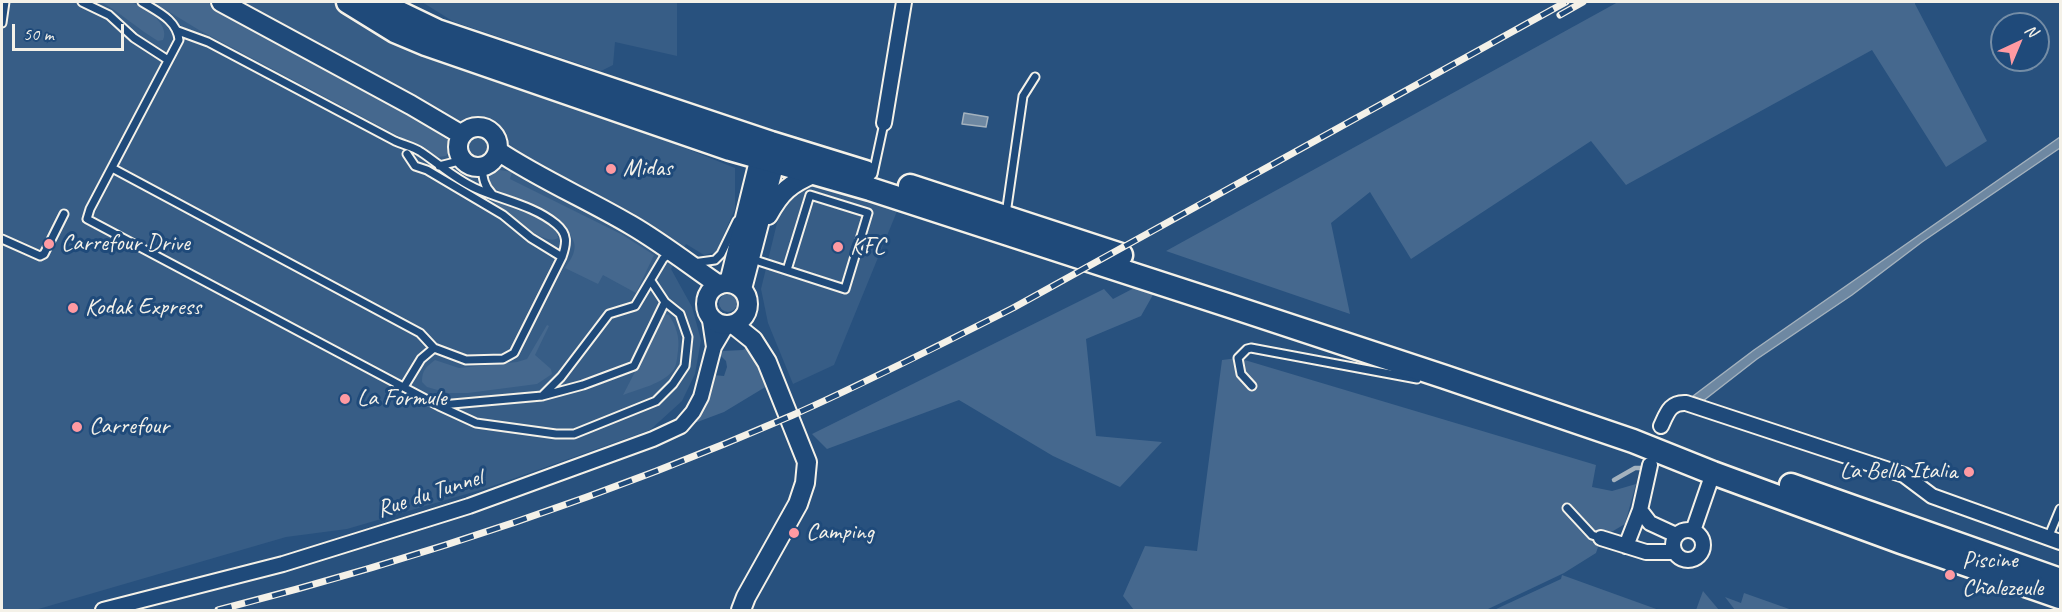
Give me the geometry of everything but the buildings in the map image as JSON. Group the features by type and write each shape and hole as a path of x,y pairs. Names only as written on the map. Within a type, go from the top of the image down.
{"main road":[{"path":"348,2 395,31 426,44 730,149 873,174 1006,216 1520,389 2061,580"},
{"path":"377,2 437,31 815,173 1227,304 1436,380 1633,441 1713,473 2061,597"},
{"path":"1713,473 1725,469 1786,492 1804,489"},
{"path":"2012,581 2028,577 2061,588"}],"street":[{"path":"221,2 462,135"},
{"path":"884,123 904,2"},
{"path":"474,127 487,129 496,138 498,151 492,161 482,167 470,165 461,157 458,146 462,135 474,127"},
{"path":"730,149 750,169 753,190"},
{"path":"498,151 519,165 630,224 688,264 721,293 748,302 735,322"},
{"path":"741,610 746,597 795,512 803,492 807,462 766,362 760,336 735,322 714,320 753,190 769,154"},
{"path":"721,293 749,258 769,154"},
{"path":"756,231 778,196 788,187 815,173"},
{"name":"Rue du Tunnel","path":"103,610 283,564 469,506 653,439 681,426 693,412 701,397 714,347 721,293"},
{"name":"Rue du Tunnel","path":"714,347 735,322"},
{"path":"1661,426 1671,406 1677,402 1686,403 1904,475 1932,496 2054,540"},
{"path":"1626,546 1640,510 1650,465"},
{"path":"1693,531 1713,473"},
{"path":"1640,510 1650,523 1676,535"},
{"path":"1681,531 1693,531 1701,539 1702,550 1699,556 1688,561 1677,557 1672,546 1676,535 1681,531"},
{"path":"1601,538 1646,552 1674,552"}],"lane":[{"path":"2,24 5,2"},
{"path":"82,2 109,15 134,38 168,60"},
{"path":"142,2 168,18 178,31 179,40 87,219 439,406 476,423 556,434 574,434 656,401 673,384 685,366 688,337 680,314 665,302 651,281"},
{"path":"112,168 420,333 435,348 466,360 503,359 514,353 562,256 567,244 565,235 556,224 516,203 475,188 419,151 395,141 208,42 178,31"},
{"path":"1006,216 1023,96 1035,77"},
{"path":"873,174 884,123"},
{"path":"406,154 415,166 427,170 503,215 531,238 562,256"},
{"path":"439,166 455,162 461,157"},
{"path":"482,167 486,189 494,196"},
{"path":"542,396 561,377 609,314 635,306 666,256 688,264 715,261 721,254 753,190"},
{"path":"749,258 787,270 845,288 868,213 810,195 787,270"},
{"path":"2,240 40,256 44,254 64,214"},
{"path":"439,406 542,396 584,385 634,366 665,302"},
{"path":"404,387 421,359 435,348"},
{"path":"1252,386 1241,374 1238,357 1246,349 1251,348 1436,380"},
{"path":"1567,508 1592,535 1601,538"},
{"path":"2054,540 2061,509"}],"shaded area":[{"path":"126,1 148,11 163,28 163,40 158,41 101,2"},
{"path":"2,2 332,2 406,48 565,100 735,168 735,209 716,252 704,255 686,244 671,269 692,307 701,340 695,374 682,401 650,430 487,488 347,529 286,537 35,610 2,610"},
{"path":"153,2 207,2 359,84 436,129 449,141 451,150 446,156 438,157 199,30"},
{"path":"422,2 677,2 677,56 615,42 613,65 601,71 454,22"},
{"path":"1618,2 1915,2 1987,141 1946,167 1872,50 1626,185 1591,141 1411,259 1370,192 1331,223 1350,314 1166,251"},
{"path":"964,113 988,117 986,127 962,124"},
{"path":"2060,137 2060,148 1922,242 1852,295 1757,359 1703,401 1693,396 1754,350"},
{"path":"500,170 512,172 510,179 621,234 654,255 636,293 603,275 598,284 565,268 575,249 570,234 555,217 492,187 490,175"},
{"path":"828,183 900,204 834,365 793,384 768,323 761,289 777,223 786,200 807,184"},
{"path":"492,200 535,216 551,227 557,233 558,238 552,240 534,233"},
{"path":"1136,287 1154,293 1141,316 1086,339 1096,436 1162,442 1120,487 1053,456 959,400 827,449 812,434 1104,289 1113,299"},
{"path":"728,294 734,297 737,303 734,309 728,312 722,309 719,303 722,297"},
{"path":"665,314 669,315 678,336 678,351 674,369 664,379 623,395"},
{"path":"547,325 549,326 535,355 551,369 552,374 537,384 468,393 448,393 427,387 422,382 425,369 435,360 459,368 527,359"},
{"path":"750,345 758,358 767,386 724,412 692,424 713,375 724,376 726,361 720,355 723,351 743,350"},
{"path":"1238,358 1596,465 1592,487 1612,491 1636,484 1625,524 1601,538 1596,553 1564,573 1486,610 1134,610 1123,596 1145,546 1197,551 1222,360"},
{"path":"1562,575 1659,610 1494,610 1561,579"},
{"path":"1703,591 1719,610 1696,610"},
{"path":"1744,593 1792,610 1735,610 1725,597 1741,603"}],"waterway":[{"path":"1614,480 1635,468 1645,468"}],"railway":[{"path":"218,610 364,570 509,524 652,473 793,415 1013,308 1566,2"},
{"path":"1560,15 1583,2"}],"place":[{"name":"Midas","path":"611,169"},
{"name":"Carrefour Drive","path":"49,244"},
{"name":"KFC","path":"838,247"},
{"name":"Kodak Express","path":"73,308"},
{"name":"La Formule","path":"345,399"},
{"name":"Carrefour","path":"77,427"},
{"name":"La Bella Italia","path":"1969,472"},
{"name":"Camping","path":"794,533"},
{"name":"Piscine Chalezeule","path":"1950,575"}]}
